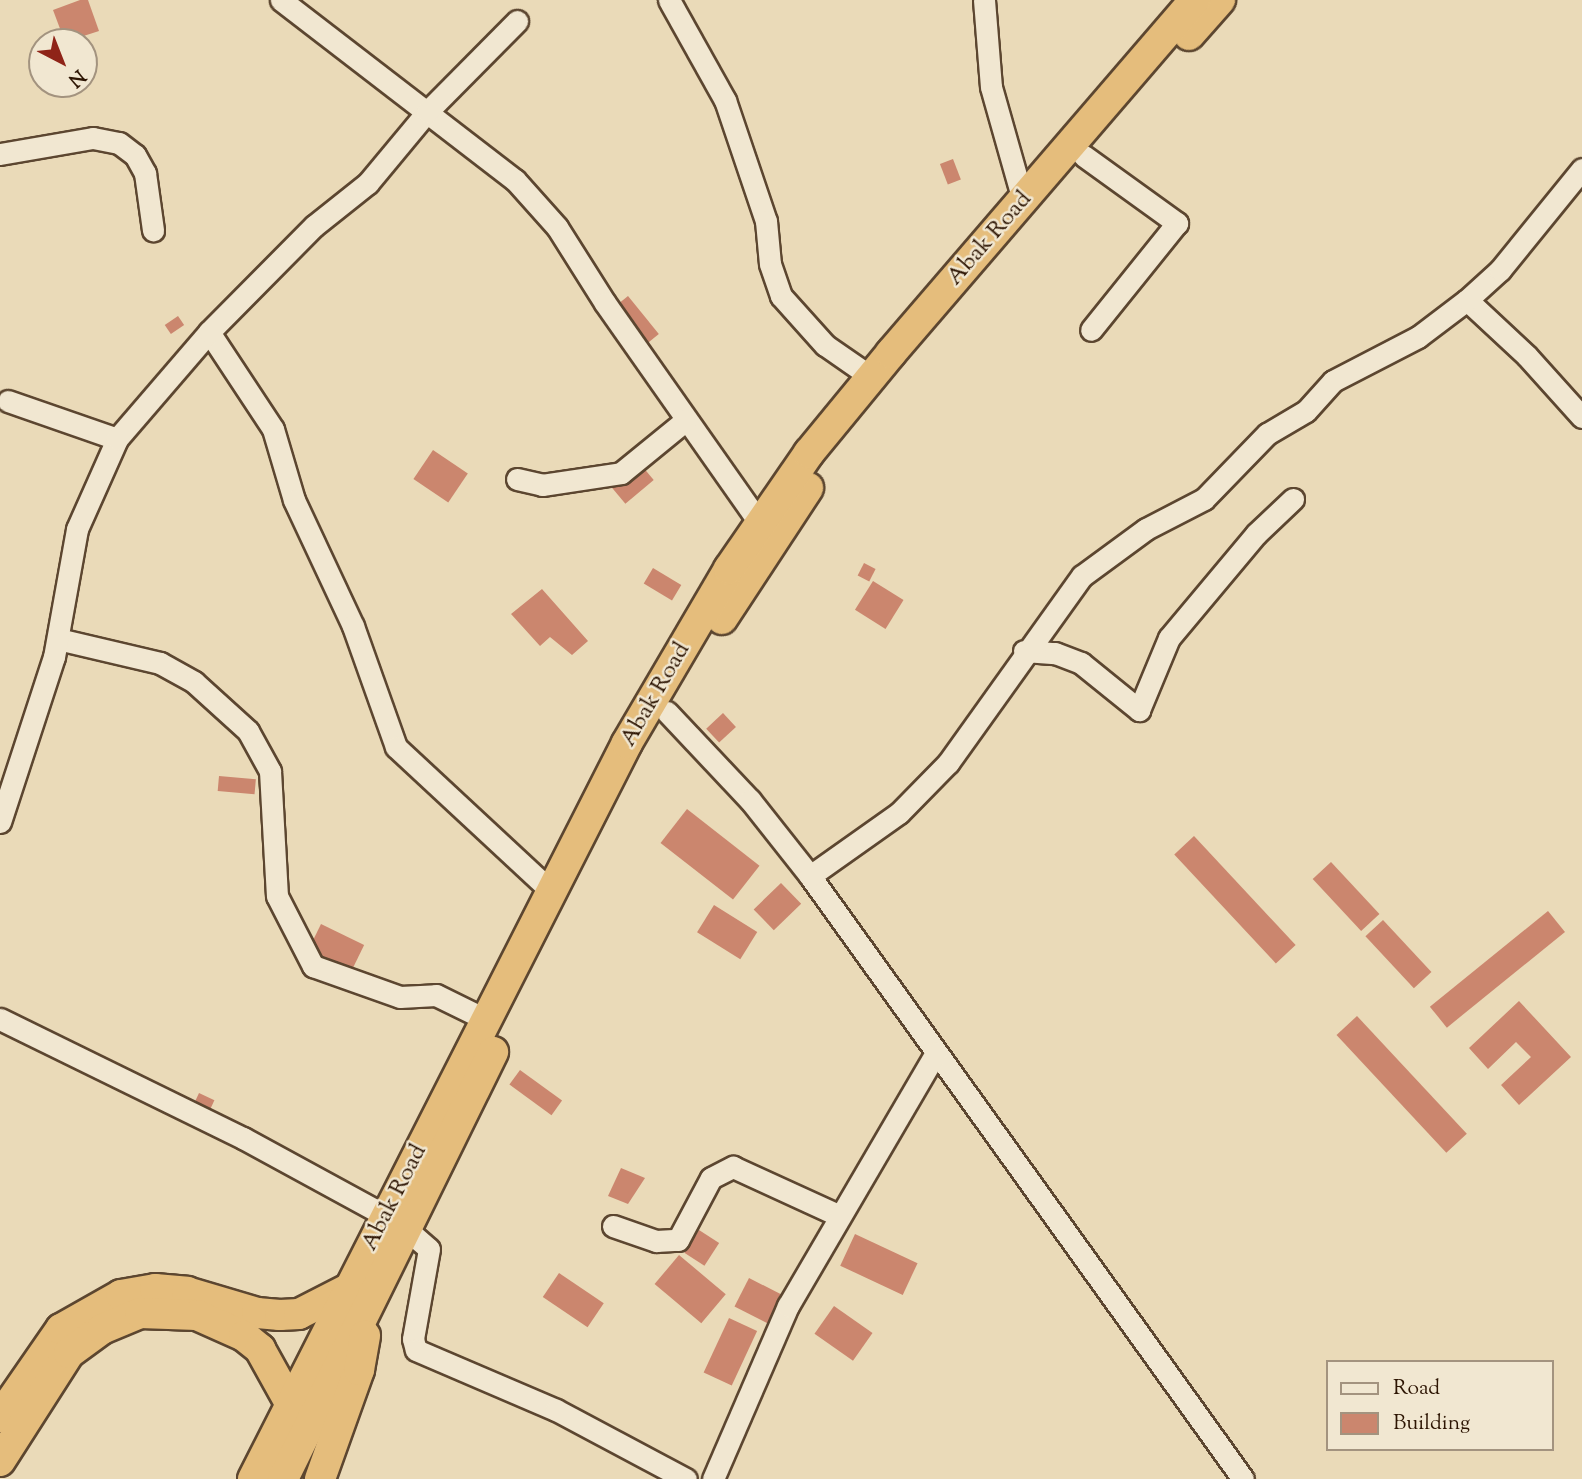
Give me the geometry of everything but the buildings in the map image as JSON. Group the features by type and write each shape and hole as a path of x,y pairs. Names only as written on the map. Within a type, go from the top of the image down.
{"highway":[{"name":"Abak Road","path":"253,1479 350,1288 396,1222 616,804 667,712 771,542 865,410 1078,151 1195,0"},
{"name":"Abak Road","path":"283,1479 364,1314 396,1222 487,1020 627,743 759,522 871,377 1023,200 1078,151 1220,0"},
{"path":"0,1417 61,1329 121,1295 155,1289 187,1292 257,1313 280,1315 299,1314 350,1288"},
{"path":"0,1461 69,1353 102,1329 140,1313 197,1315 230,1327 260,1349 290,1403"},
{"path":"320,1479 359,1370 365,1344 364,1314"}],"street":[{"path":"281,0 515,180 557,227 686,420 759,522"},
{"path":"669,0 725,100 766,221 771,264 781,296 825,345 871,377"},
{"path":"984,0 992,87 1023,200"},
{"path":"0,822 58,639 77,529 117,439 209,332 314,226 368,183 426,112 517,21"},
{"path":"0,154 93,138 118,143 135,155 145,173 153,230"},
{"path":"1078,151 1177,223 1091,330"},
{"path":"810,876 899,813 948,764 998,698 1024,651 1082,576 1109,553 1204,499 1267,434 1306,411 1333,381 1418,337 1467,300 1500,270 1582,169"},
{"path":"1467,300 1582,417"},
{"path":"209,332 260,403 272,429 293,500 353,626 396,747 552,892"},
{"path":"8,401 117,439"},
{"path":"517,479 542,485 621,473 686,420"},
{"path":"1024,651 1055,653 1081,663 1139,710 1169,638 1256,534 1293,499"},
{"path":"58,639 160,663 194,682 255,740 270,771 274,792 277,896 313,965 400,997 436,995 487,1020"},
{"path":"667,712 750,800 810,876 1243,1479"},
{"path":"0,1019 243,1138 396,1222 429,1250 413,1339 416,1350 556,1410 686,1479"},
{"path":"713,1479 788,1306 838,1214 936,1053"},
{"path":"613,1226 656,1241 678,1240 711,1178 733,1167 838,1214"}]}
